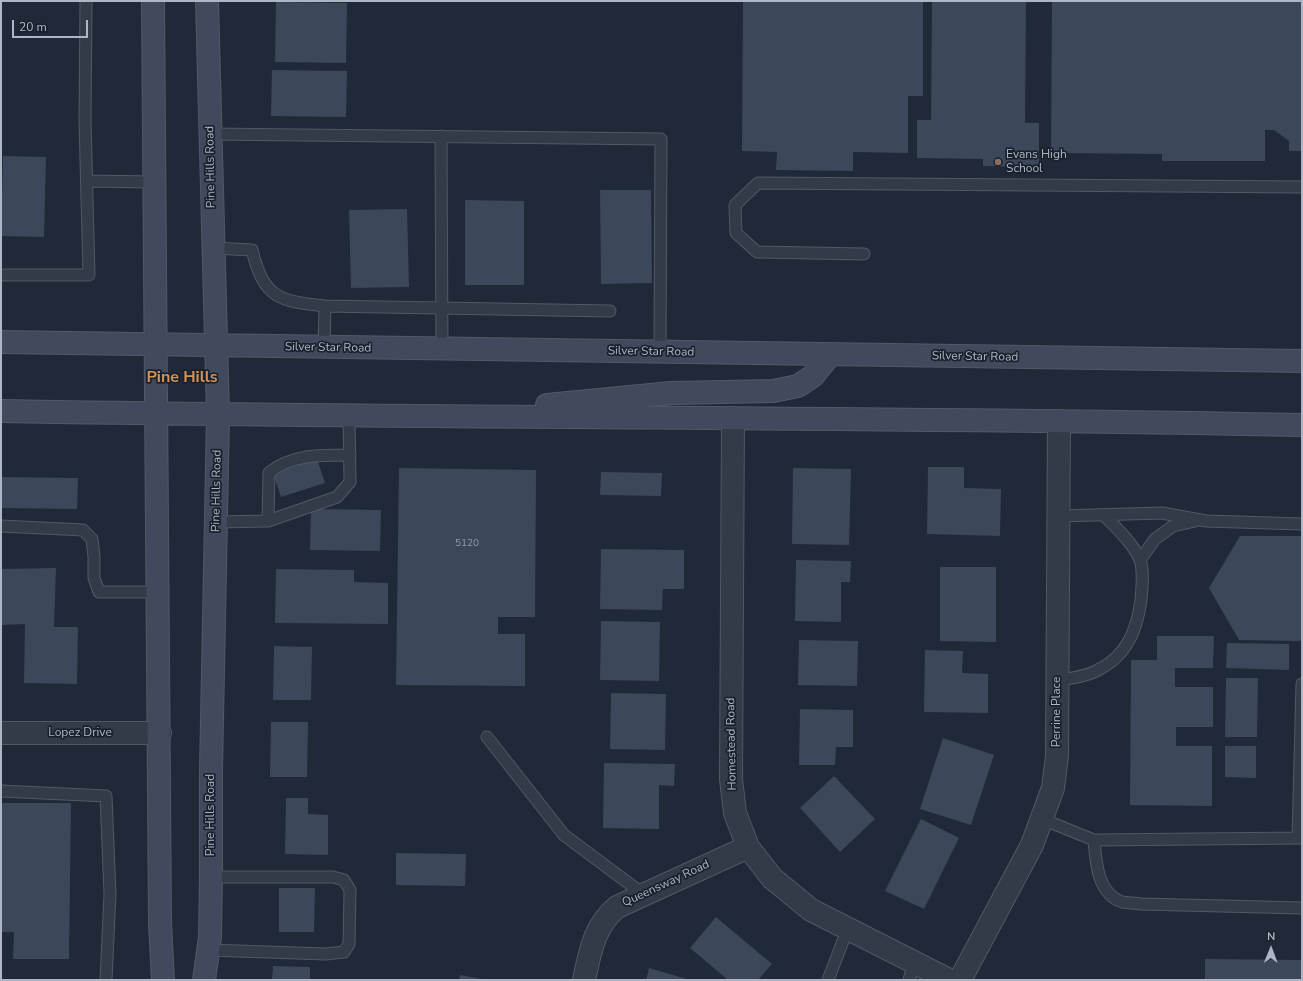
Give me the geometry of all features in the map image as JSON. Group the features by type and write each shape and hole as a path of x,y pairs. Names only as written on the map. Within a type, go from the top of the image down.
{"main road":[{"path":"153,1 158,414 162,980"},
{"name":"Pine Hills Road","path":"204,980 208,950 211,877 211,771 218,415 207,1"},
{"name":"Silver Star Road","path":"1,342 442,350 1302,361"},
{"path":"414,416 671,393 773,391 798,386 813,376 830,355"},
{"path":"1,411 218,415 1059,421 1302,425"}],"street":[{"name":"Homestead Road","path":"733,418 731,779 735,813 748,847 772,878 811,910 848,928 911,971 949,980"},
{"name":"Perrine Place","path":"960,980 1032,845 1053,788 1055,772 1058,681 1059,421"},
{"name":"Lopez Drive","path":"1,733 160,733"},
{"name":"Queensway Road","path":"584,980 592,945 598,929 606,916 616,907 748,847"}],"lane":[{"path":"1,275 89,275 86,1"},
{"path":"210,134 661,139 660,352"},
{"path":"441,136 442,350"},
{"path":"87,181 155,182"},
{"path":"864,254 757,252 736,233 735,205 758,183 1302,187"},
{"path":"213,248 252,250 257,271 270,290 283,300 325,306 610,311"},
{"path":"324,348 325,306"},
{"path":"217,522 268,521 337,497 350,482 349,416"},
{"path":"268,521 269,473 280,464 315,455 350,455"},
{"path":"1058,516 1162,513 1202,520 1302,524"},
{"path":"1058,681 1095,672 1122,651 1136,628 1141,594 1140,560 1123,535 1104,515"},
{"path":"1140,560 1155,539 1173,526 1202,520"},
{"path":"1,526 83,530 92,539 94,578 99,592 159,592"},
{"path":"1042,819 1094,840 1300,838 1301,684"},
{"path":"487,737 564,834 643,894"},
{"path":"1,791 106,796 110,894 106,980"},
{"path":"1094,840 1099,879 1108,892 1122,902 1141,904 1302,908"},
{"path":"208,950 326,954 344,952 350,944 350,890 344,880 333,877 211,877"},
{"path":"828,980 848,928"}],"building":[{"path":"743,1 923,1 923,96 908,96 908,153 853,152 853,171 776,170 777,152 742,151"},
{"name":"Evans High School","path":"932,1 1026,1 1025,123 1039,123 1039,167 983,166 983,159 917,158 917,120 931,120"},
{"name":"Evans High School","path":"1052,1 1302,1 1302,151 1289,151 1289,141 1274,130 1265,130 1265,161 1162,161 1162,154 1051,153"},
{"path":"276,2 347,3 346,63 275,62"},
{"path":"272,70 347,71 346,117 271,116"},
{"path":"3,156 46,157 44,237 1,236"},
{"path":"600,190 651,190 652,283 601,284"},
{"path":"465,200 524,201 524,285 465,285"},
{"path":"407,209 409,287 351,288 349,210"},
{"path":"317,459 325,483 281,497 273,473"},
{"path":"928,467 964,467 964,488 1001,489 1000,536 927,534"},
{"path":"399,468 536,470 535,617 498,617 498,634 525,634 525,686 396,685"},
{"path":"793,468 851,469 849,545 792,544"},
{"path":"601,472 662,473 661,496 600,495"},
{"path":"1,477 78,478 77,509 1,508"},
{"path":"311,509 381,510 380,551 310,550"},
{"path":"1240,536 1301,536 1302,637 1300,641 1239,640 1209,588"},
{"path":"601,549 684,550 684,589 663,589 662,610 600,609"},
{"path":"796,560 851,561 850,582 841,582 841,622 795,621"},
{"path":"940,567 996,567 996,642 940,641"},
{"path":"56,568 54,627 78,627 77,684 24,683 25,624 1,625 1,569"},
{"path":"276,569 354,570 354,582 388,583 388,624 275,623"},
{"path":"601,621 660,622 659,681 600,680"},
{"path":"1157,636 1214,636 1213,668 1175,668 1175,687 1213,687 1213,727 1176,727 1176,746 1212,746 1212,806 1130,805 1131,660 1157,660"},
{"path":"799,640 858,641 857,686 798,685"},
{"path":"1227,643 1289,644 1289,670 1226,668"},
{"path":"274,646 312,647 311,700 273,700"},
{"path":"925,650 963,651 962,673 988,674 988,713 924,712"},
{"path":"1226,678 1258,678 1257,737 1225,737"},
{"path":"611,693 666,694 665,750 610,749"},
{"path":"800,709 853,710 853,747 836,747 835,765 799,765"},
{"path":"271,722 308,722 307,777 270,777"},
{"path":"943,738 994,755 971,825 920,809"},
{"path":"1225,746 1256,746 1256,778 1225,777"},
{"path":"604,763 675,764 674,786 659,785 659,829 603,828"},
{"path":"834,776 875,819 840,852 800,808"},
{"path":"286,798 308,798 308,814 328,815 328,855 285,854"},
{"path":"1,803 71,803 69,959 13,959 14,932 1,932"},
{"path":"921,819 959,838 924,909 885,891"},
{"path":"396,853 466,854 465,886 396,885"},
{"path":"279,888 315,888 314,932 279,932"},
{"path":"716,917 772,964 758,980 728,980 690,948"},
{"path":"1205,959 1302,960 1302,980 1205,980"},
{"path":"273,966 310,967 310,980 272,980"},
{"path":"649,968 690,980 646,980"},
{"path":"460,975 482,979 482,980 459,980"}],"place":[{"name":"Evans High School","path":"998,162"}],"district":[{"name":"Pine Hills","path":"182,378"}]}
